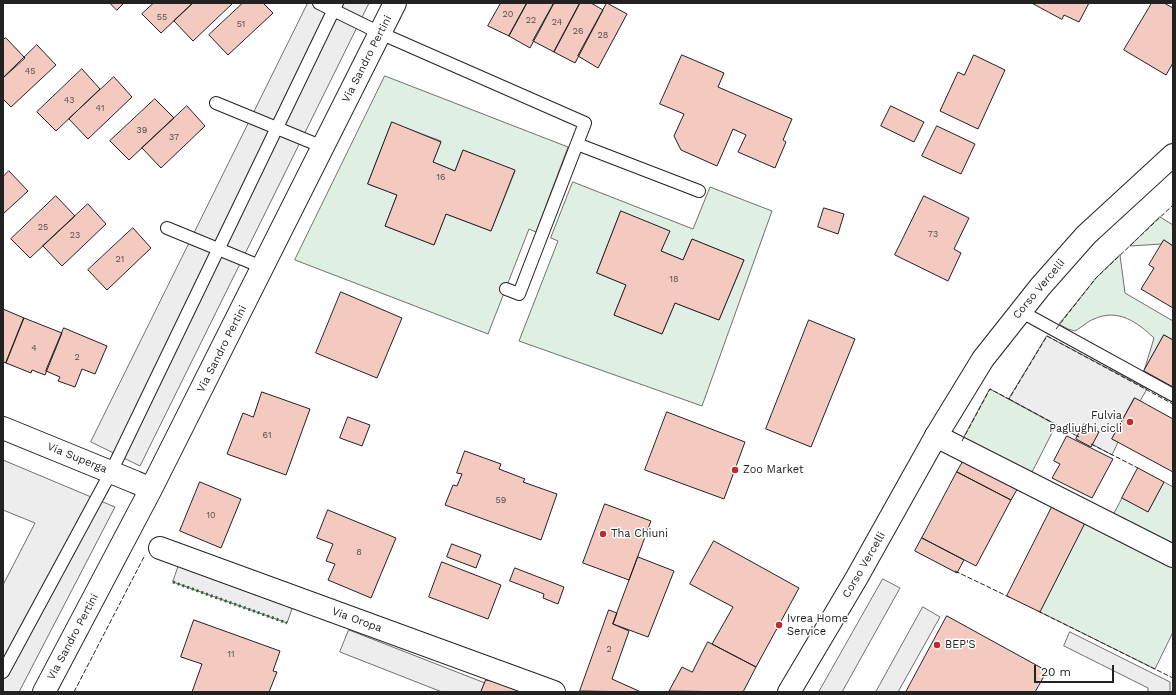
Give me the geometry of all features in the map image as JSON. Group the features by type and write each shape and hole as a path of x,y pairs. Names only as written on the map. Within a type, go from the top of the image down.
{"street":[{"name":"Via Sandro Pertini","path":"44,692 151,489 395,3"},
{"name":"Corso Vercelli","path":"793,689 936,436 983,359 1020,311 1086,235 1171,160"},
{"name":"Via Superga","path":"3,428 151,489"},
{"path":"936,436 1173,556"},
{"name":"Via Oropa","path":"160,548 554,692"}],"lane":[{"path":"319,3 335,7 380,33 585,123 519,294 506,289"},
{"path":"3,672 111,472 335,7"},
{"path":"216,103 323,147"},
{"path":"577,144 699,192"},
{"path":"167,228 262,267"},
{"path":"1020,311 1173,395"}],"green space":[{"path":"385,76 568,147 536,232 529,229 488,334 295,260","holes":["392,123 441,141 433,162 455,171 463,150 515,171 491,231 446,214 434,245 385,226 397,195 368,184"]},
{"path":"573,182 693,229 710,187 772,211 702,406 519,341 558,241 551,238","holes":["621,212 669,231 661,251 683,260 692,239 744,260 719,320 675,303 662,334 614,315 626,285 597,273"]},
{"path":"1160,217 1173,225 1173,246 1164,240 1162,244 1130,246"},
{"path":"1120,255 1125,293 1173,321 1173,340 1164,335 1144,371 1154,338 1127,318 1111,315 1103,316 1092,320 1075,331 1059,324 1096,278"},
{"path":"990,389 1056,425 1029,478 961,443"},
{"path":"1164,482 1173,487 1173,552 1111,519 1122,498 1148,511"},
{"path":"1086,521 1173,565 1173,632 1155,669 1040,612"}],"shaded area":[{"path":"308,3 369,3 140,466 91,442"},
{"path":"1047,336 1147,389 1140,401 1134,398 1112,439 1118,442 1112,455 1009,399"},
{"path":"3,460 115,507 19,692 3,692 3,585 35,523 3,510"},
{"path":"180,562 294,603 287,623 173,582"},
{"path":"883,579 900,588 842,692 819,692"},
{"path":"923,607 940,617 898,692 876,692"},
{"path":"349,630 485,683 481,692 442,692 340,652"},
{"path":"1070,632 1170,682 1170,692 1148,692 1148,688 1064,646"}],"building":[{"path":"110,3 124,3 117,10"},
{"path":"154,3 193,3 161,33 142,14"},
{"path":"193,3 233,3 193,41 174,21"},
{"path":"243,3 263,3 273,13 228,55 209,35"},
{"path":"501,3 527,3 509,36 488,26"},
{"path":"527,3 554,3 530,48 509,36"},
{"path":"554,3 580,3 554,52 533,41"},
{"path":"580,3 591,3 603,10 575,63 554,52"},
{"path":"607,3 627,14 598,68 578,56"},
{"path":"1032,3 1089,3 1079,22 1064,15 1062,19"},
{"path":"1152,3 1164,3 1173,8 1173,63 1166,75 1124,50"},
{"path":"6,38 25,58 3,78 3,40"},
{"path":"37,45 56,65 11,107 3,99 3,78"},
{"path":"682,55 724,73 718,87 792,119 783,140 786,142 775,168 738,152 746,135 733,129 717,166 681,150 674,136 684,114 660,104"},
{"path":"974,55 1005,70 978,129 940,111 958,72 964,75"},
{"path":"82,69 100,89 56,131 37,112"},
{"path":"114,77 132,97 88,139 69,119"},
{"path":"155,99 174,118 129,160 110,141"},
{"path":"187,106 205,126 161,168 142,148"},
{"path":"891,106 924,122 914,142 881,126"},
{"path":"392,122 441,142 433,162 455,171 463,150 515,170 491,231 446,214 434,245 385,226 397,195 368,184"},
{"path":"937,126 975,144 961,174 922,156"},
{"path":"9,171 28,191 3,214 3,177"},
{"path":"56,196 75,216 30,258 11,239"},
{"path":"924,196 969,218 954,249 961,253 948,281 895,255"},
{"path":"88,204 106,224 62,266 43,246"},
{"path":"824,208 844,214 838,234 818,227"},
{"path":"621,211 670,231 661,251 683,260 692,239 744,260 719,320 675,303 662,334 614,315 626,285 597,273"},
{"path":"133,228 151,248 107,290 88,270"},
{"path":"1164,240 1173,246 1173,308 1141,289 1154,268 1149,265"},
{"path":"341,292 402,318 377,378 316,353"},
{"path":"3,309 24,318 6,363 3,362"},
{"path":"24,318 62,333 45,375 32,370 31,373 6,363"},
{"path":"809,320 855,339 811,447 766,429"},
{"path":"64,328 107,346 95,374 82,369 75,387 58,381 60,377 46,371"},
{"path":"1164,335 1173,340 1173,387 1144,371"},
{"path":"262,392 310,409 286,475 227,454 243,413 253,417"},
{"path":"1135,398 1173,419 1173,472 1112,439"},
{"path":"667,412 745,442 724,499 645,470"},
{"path":"348,417 370,425 362,446 340,438"},
{"path":"1084,424 1099,432 1091,447 1076,439"},
{"path":"1067,436 1113,459 1092,498 1052,478 1060,464 1054,461"},
{"path":"465,451 501,464 499,469 525,479 523,482 557,494 541,540 445,505 453,485 457,486 462,474 457,473"},
{"path":"965,458 1019,486 1011,500 957,472"},
{"path":"1138,468 1164,482 1148,512 1122,498"},
{"path":"957,472 1011,500 976,566 922,538"},
{"path":"200,482 241,499 221,548 180,531"},
{"path":"605,504 651,521 629,580 583,563"},
{"path":"1053,505 1086,521 1040,612 1007,596"},
{"path":"328,510 396,538 371,598 328,580 335,564 326,561 333,544 317,538"},
{"path":"922,538 964,560 957,573 915,551"},
{"path":"714,541 799,588 756,667 712,644 733,607 690,584"},
{"path":"452,544 481,555 476,568 447,557"},
{"path":"638,557 674,571 648,637 613,624"},
{"path":"442,562 501,585 488,619 429,597"},
{"path":"515,568 564,587 558,604 543,598 544,594 510,581"},
{"path":"609,610 617,613 613,624 629,631 612,679 641,692 580,691"},
{"path":"947,616 1047,671 1035,692 906,692"},
{"path":"194,620 280,651 273,671 277,672 269,692 192,692 202,664 181,657"},
{"path":"708,642 756,667 743,692 669,691 682,667 692,672"},
{"path":"486,680 530,688 528,692 481,692"}],"hedge":[{"path":"173,582 287,623"}],"fence":[{"path":"1056,329 1096,278 1173,205"},
{"path":"962,441 990,389 1009,399 1047,336 1173,404"},
{"path":"1009,399 1079,437"},
{"path":"1091,444 1138,468"},
{"path":"74,692 145,555"},
{"path":"955,571 1009,597"},
{"path":"1038,611 1173,678"}],"place":[{"name":"Fulvia Pagliughi cicli","path":"1130,422"},
{"name":"Zoo Market","path":"735,470"},
{"name":"Tha Chiuni","path":"603,534"},
{"name":"Ivrea Home Service","path":"779,625"},
{"name":"BEP'S","path":"937,645"}]}
